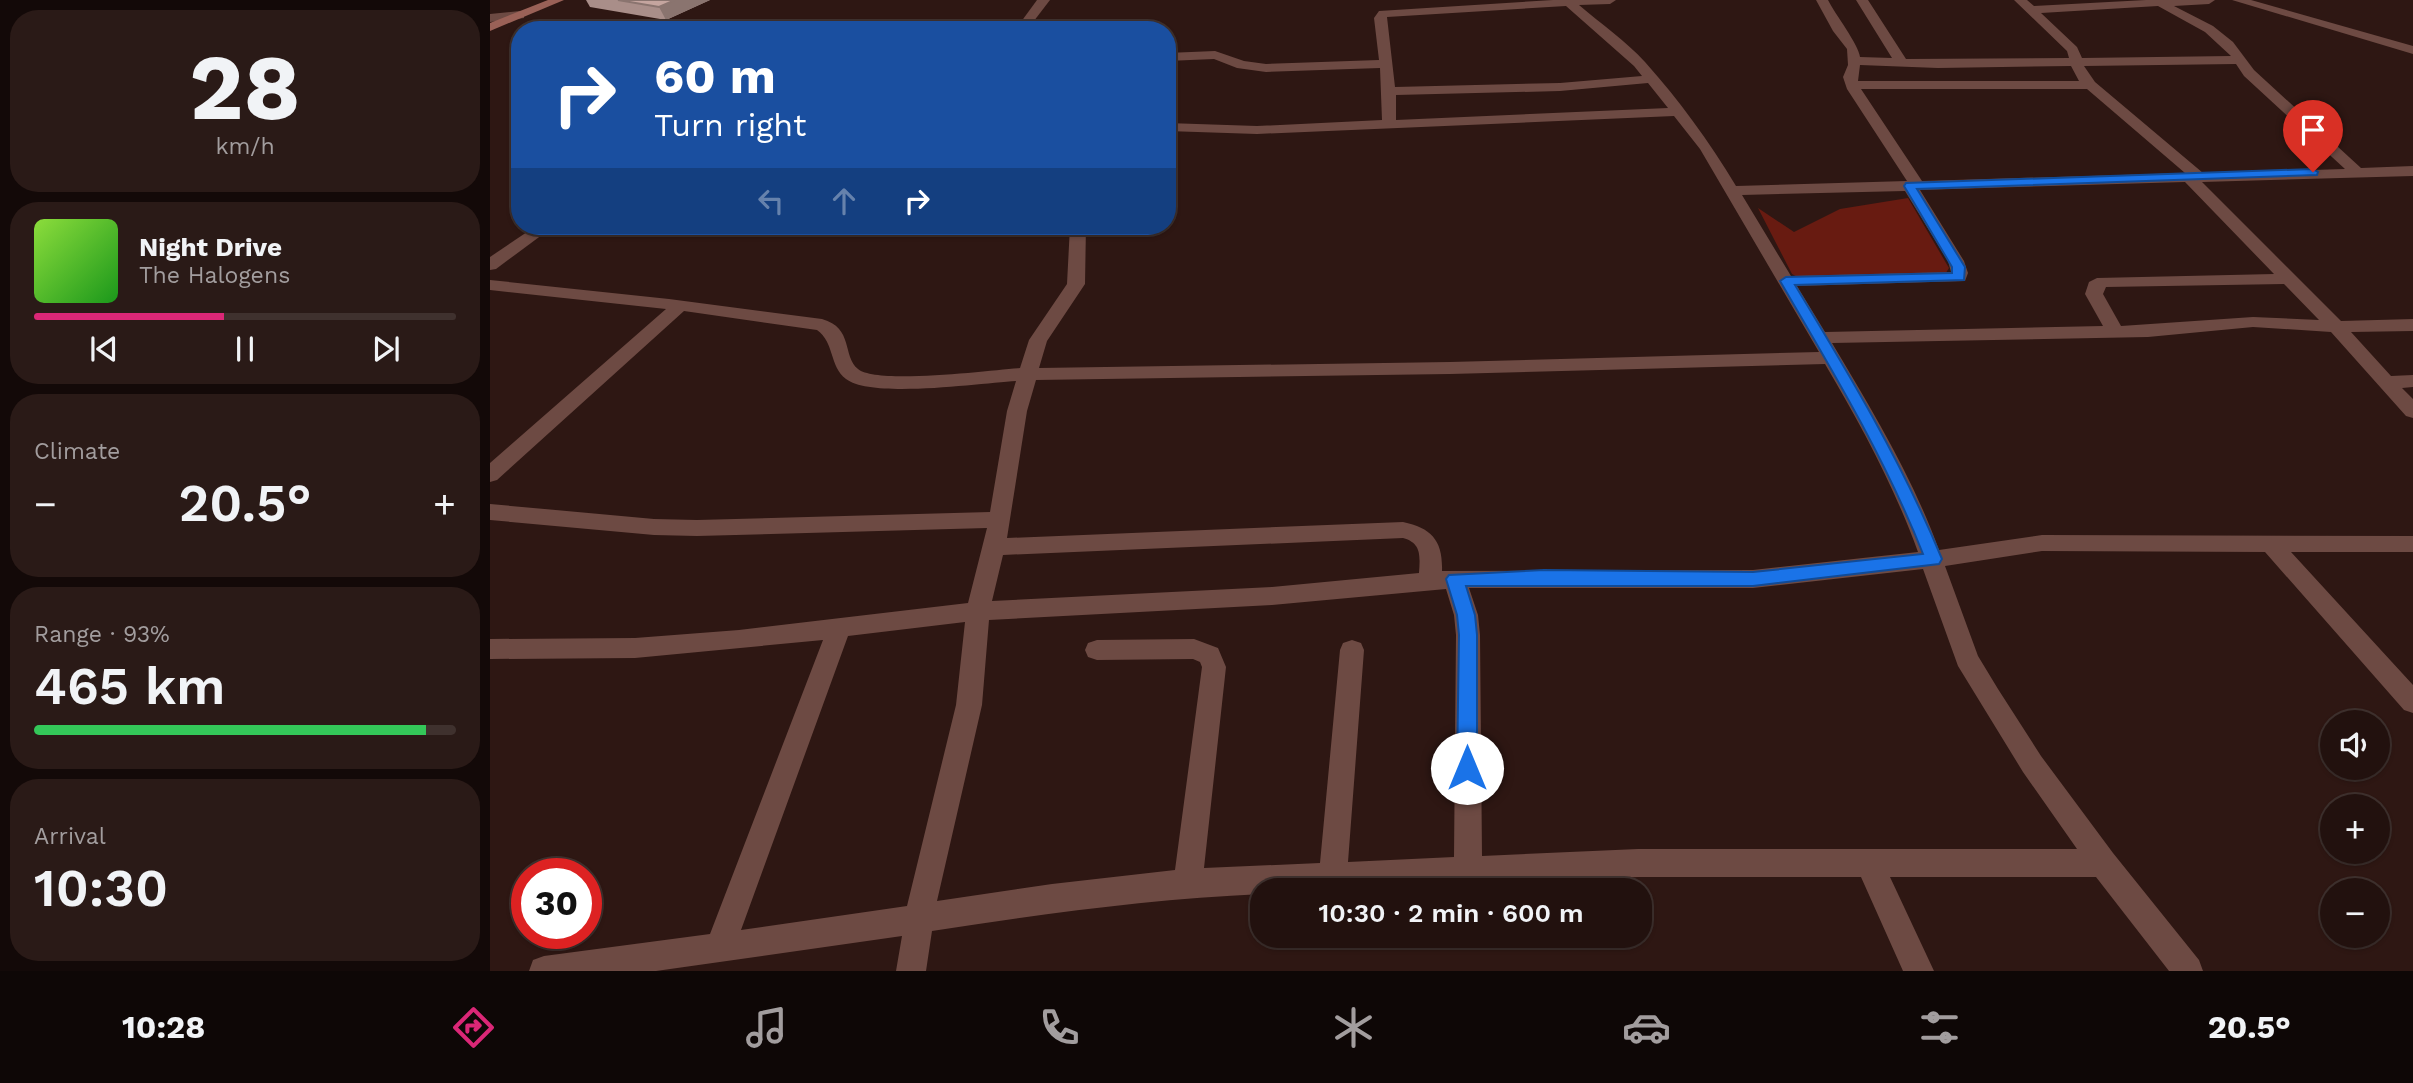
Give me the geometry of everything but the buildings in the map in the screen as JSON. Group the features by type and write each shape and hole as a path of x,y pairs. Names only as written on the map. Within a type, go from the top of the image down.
{"main road":[{"path":"492,20 543,0"},
{"path":"492,20 520,15 558,0"}],"street":[{"path":"1026,21 1044,0"},
{"path":"1389,124 1390,91 1380,18 1383,14 1610,0"},
{"path":"1786,281 1959,277 1959,267 1914,186 1852,85 1850,77 1854,61 1853,48 1839,31 1822,0"},
{"path":"1862,0 1901,62"},
{"path":"2020,0 2067,44 2079,63 2080,73 2090,85 2195,178 2413,411"},
{"path":"2031,10 2209,0"},
{"path":"2238,0 2413,50"},
{"path":"2258,0 2413,44"},
{"path":"1569,2 1628,52 1653,79 1733,191 1871,425 1915,514 1967,659 2032,764 2103,863 2188,971"},
{"path":"2160,4 2208,29 2230,45 2249,73 2356,171"},
{"path":"1176,57 1215,55 1242,65 1266,68 1387,64"},
{"path":"1854,61 2079,63 2241,60"},
{"path":"1390,91 1560,87 1653,79"},
{"path":"1852,85 2090,85"},
{"path":"1176,127 1244,130 1679,112"},
{"path":"1733,191 2356,171 2411,173"},
{"path":"490,265 533,235"},
{"path":"911,971 919,918 969,705 978,611 994,547 1010,442 1038,340 1076,284 1074,235"},
{"path":"2115,331 2094,294 2095,286 2103,282 2289,279"},
{"path":"490,285 821,325 832,332 839,343 845,367 854,376 869,381 927,382 1028,374 1378,370 1831,358"},
{"path":"490,475 680,306"},
{"path":"1820,338 2115,331 2253,322 2336,327 2413,325"},
{"path":"2387,382 2413,381"},
{"path":"490,512 697,528 999,520"},
{"path":"994,547 1404,530 1419,532 1427,540 1443,581 1466,615 1468,870"},
{"path":"2269,542 2413,702"},
{"path":"490,649 635,648 739,640 978,611 1283,596 1443,581 1544,577 1753,579 1933,559 1990,548 2042,543 2413,544"},
{"path":"719,948 839,628"},
{"path":"1097,650 1194,649 1209,655 1214,667 1188,883"},
{"path":"1333,877 1352,650"},
{"path":"544,971 719,948 1052,898 1188,883 1639,863 2103,863"},
{"path":"1869,863 1919,971"}],"shaded area":[{"path":"1908,198 1949,268 1944,276 1799,278 1792,274 1758,208 1794,232 1840,209"}],"route":[{"path":"1467,768 1468,635 1466,615 1455,579 1753,579 1933,559 1915,514 1871,425 1786,281 1959,277 1959,267 1910,186 2313,172"}]}
